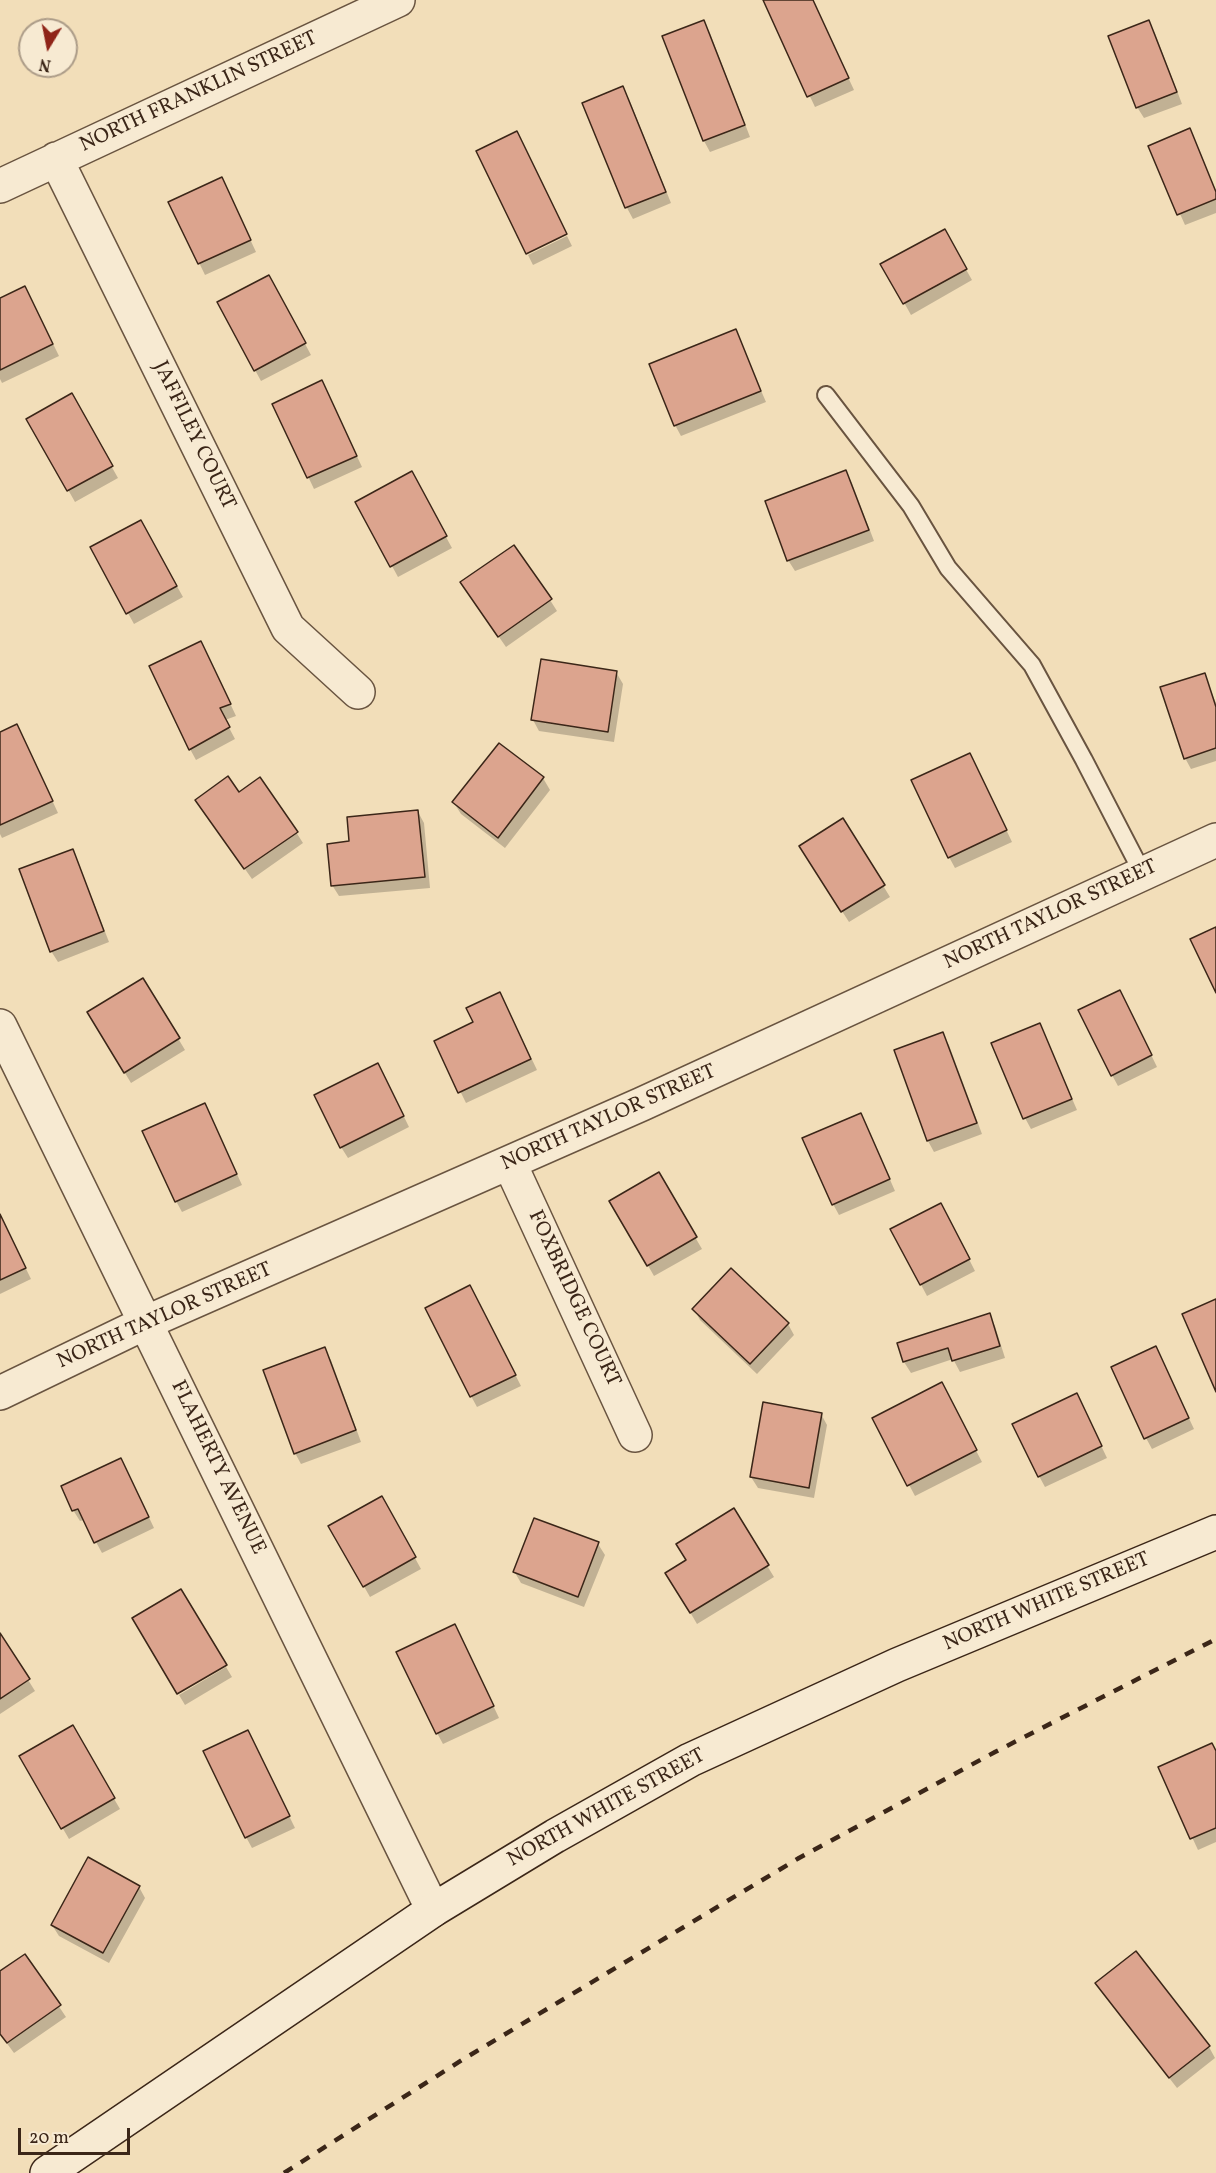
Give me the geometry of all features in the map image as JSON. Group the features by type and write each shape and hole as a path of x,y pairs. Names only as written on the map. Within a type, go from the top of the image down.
{"street":[{"name":"NORTH FRANKLIN STREET","path":"0,186 398,0"},
{"name":"JAFFILEY COURT","path":"56,159 288,627 358,692"},
{"name":"NORTH TAYLOR STREET","path":"0,1393 146,1323 510,1164 1216,840"},
{"name":"FLAHERTY AVENUE","path":"0,1026 433,1910"},
{"name":"FOXBRIDGE COURT","path":"510,1164 635,1435"},
{"name":"NORTH WHITE STREET","path":"46,2173 433,1910 555,1836 690,1760 897,1665 1216,1532"}],"lane":[{"path":"826,395 911,506 948,568 1032,665 1143,874"}],"building":[{"path":"763,0 813,0 849,78 807,97"},
{"path":"704,20 745,125 703,141 662,36"},
{"path":"1149,20 1177,92 1136,108 1108,36"},
{"path":"623,86 666,192 625,208 582,103"},
{"path":"1190,128 1216,192 1216,199 1177,215 1148,146"},
{"path":"517,131 567,234 526,254 476,151"},
{"path":"222,177 251,240 198,264 168,202"},
{"path":"945,229 967,269 903,304 880,264"},
{"path":"269,275 306,343 254,371 217,302"},
{"path":"25,286 53,344 0,370 0,298"},
{"path":"736,329 761,391 674,426 649,364"},
{"path":"322,380 357,456 307,478 272,404"},
{"path":"72,393 113,466 67,491 26,419"},
{"path":"846,470 869,530 787,561 765,501"},
{"path":"412,471 447,536 390,567 355,502"},
{"path":"141,520 177,586 126,614 90,547"},
{"path":"514,545 552,599 498,637 460,582"},
{"path":"201,641 231,704 220,708 230,727 189,750 149,666"},
{"path":"541,659 617,671 608,732 531,720"},
{"path":"1205,673 1216,707 1216,748 1184,759 1160,687"},
{"path":"17,724 53,801 0,825 0,732"},
{"path":"499,743 544,777 498,838 452,802"},
{"path":"970,753 1007,830 948,858 911,780"},
{"path":"228,776 239,792 260,777 298,832 244,869 195,800"},
{"path":"418,810 425,877 331,886 327,844 349,841 347,817"},
{"path":"843,818 885,885 841,912 799,846"},
{"path":"73,849 104,931 50,952 19,869"},
{"path":"1216,927 1216,993 1190,939"},
{"path":"143,978 180,1038 124,1073 87,1012"},
{"path":"1120,990 1152,1055 1111,1076 1078,1010"},
{"path":"500,992 531,1059 458,1093 434,1041 473,1022 466,1008"},
{"path":"1040,1023 1072,1099 1023,1119 991,1043"},
{"path":"943,1032 977,1123 927,1141 894,1050"},
{"path":"378,1063 404,1116 340,1148 314,1095"},
{"path":"205,1103 237,1174 175,1202 142,1131"},
{"path":"861,1113 890,1179 832,1205 802,1138"},
{"path":"659,1172 697,1237 647,1266 609,1201"},
{"path":"941,1203 970,1259 920,1285 890,1229"},
{"path":"0,1214 26,1268 0,1280"},
{"path":"731,1268 789,1323 750,1364 692,1309"},
{"path":"470,1285 516,1375 470,1397 425,1308"},
{"path":"1216,1299 1216,1392 1182,1314"},
{"path":"990,1313 1000,1346 952,1361 948,1348 903,1362 897,1343"},
{"path":"1156,1346 1189,1418 1144,1439 1111,1367"},
{"path":"325,1347 356,1430 294,1454 263,1370"},
{"path":"942,1382 977,1450 907,1486 872,1418"},
{"path":"1077,1393 1102,1446 1038,1477 1012,1424"},
{"path":"763,1402 822,1413 809,1488 750,1477"},
{"path":"121,1458 149,1517 94,1543 78,1509 72,1511 61,1486"},
{"path":"382,1496 416,1557 363,1587 328,1526"},
{"path":"734,1508 769,1565 690,1613 665,1573 686,1560 676,1544"},
{"path":"534,1518 599,1542 578,1597 513,1572"},
{"path":"181,1589 227,1665 177,1694 132,1618"},
{"path":"455,1624 494,1706 436,1734 396,1652"},
{"path":"0,1633 30,1679 0,1699"},
{"path":"73,1725 115,1798 61,1829 19,1756"},
{"path":"248,1730 290,1816 245,1838 203,1751"},
{"path":"1212,1743 1216,1751 1216,1828 1190,1839 1158,1767"},
{"path":"88,1857 140,1886 103,1953 51,1925"},
{"path":"1136,1951 1210,2046 1169,2078 1095,1983"},
{"path":"25,1954 61,2005 7,2043 0,2034 0,1971"}],"railway":[{"path":"284,2173 462,2060 799,1858 995,1752 1216,1639"}]}
